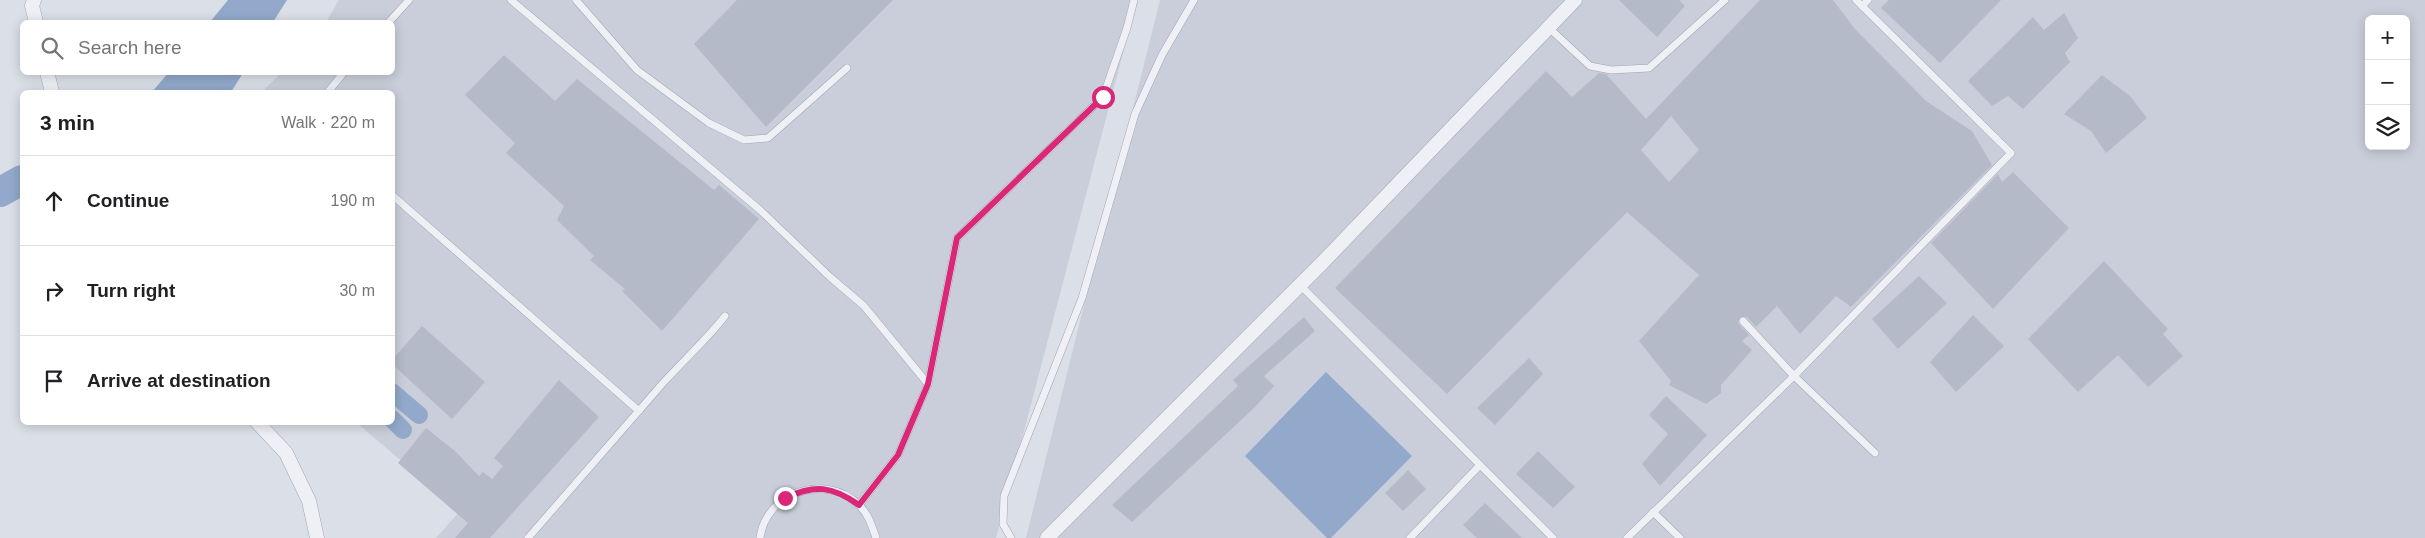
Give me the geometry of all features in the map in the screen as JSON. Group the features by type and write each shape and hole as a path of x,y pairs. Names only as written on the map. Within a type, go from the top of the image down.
{"street":[{"path":"34,0 32,6 36,20"},
{"path":"1047,538 1300,285 1575,0"},
{"path":"48,75 52,90"},
{"path":"260,425 286,453 309,501 317,538"}],"lane":[{"path":"391,20 409,0"},
{"path":"511,0 760,210 830,277 864,306 928,384"},
{"path":"576,0 637,70 709,124 744,140 768,138 847,68"},
{"path":"859,505 898,455 928,384 957,238 1103,97 1127,28 1134,0"},
{"path":"1011,538 1003,524 1004,496 1082,298 1135,114 1162,55 1194,0"},
{"path":"1548,27 1590,66 1611,70 1648,68 1725,0"},
{"path":"1627,538 1794,376 2011,153 1856,0"},
{"path":"1862,6 1868,0"},
{"path":"330,90 342,75"},
{"path":"395,198 639,411"},
{"path":"1300,285 1553,538"},
{"path":"528,538 686,358 706,341 725,316"},
{"path":"1743,321 1794,376 1876,453"},
{"path":"1410,538 1480,465"},
{"path":"760,538 761,530 770,512 785,498 803,490 823,488 836,491 859,505 870,521 876,538"},
{"path":"1653,512 1680,538"}],"shaded area":[{"path":"339,0 1137,0 996,538 436,538 460,511 359,425 395,425 395,90 264,90 279,75 395,75 395,20 327,20"},
{"path":"1160,0 2425,0 2425,538 1026,538"}],"water":[{"path":"228,0 287,0 274,20 212,20"},
{"path":"166,75 242,75 232,90 154,90"},
{"path":"1326,372 1412,456 1331,538 1327,538 1245,456"}],"building":[{"path":"737,0 893,0 766,127 694,44"},
{"path":"1619,0 1679,0 1685,6 1657,37"},
{"path":"1760,0 1833,0 1855,29 1926,101 1972,131 1992,165 1851,307 1836,296 1800,334 1777,306 1756,327 1747,317 1740,317 1738,323 1749,335 1742,341 1752,350 1721,385 1721,393 1706,404 1669,385 1671,381 1639,341 1699,275 1627,212 1447,394 1335,288 1546,71 1572,97 1599,73 1606,74 1646,119","holes":["1671,116 1699,150 1669,182 1641,150"]},
{"path":"1889,0 2001,0 1940,63 1881,8"},
{"path":"2064,13 2078,38 2065,53 2070,62 2023,109 2008,96 1992,106 1968,81 2033,17 2044,30"},
{"path":"504,55 555,101 577,79 714,190 719,185 759,219 662,331 622,291 625,289 590,260 594,256 557,220 564,206 506,153 515,143 465,95"},
{"path":"2102,75 2130,96 2147,118 2106,153 2091,131 2064,114"},
{"path":"2013,172 2069,228 1993,309 1931,243 1998,174 2002,182"},
{"path":"2104,261 2168,329 2163,334 2183,356 2148,387 2118,355 2078,392 2028,339"},
{"path":"1919,276 1947,303 1898,349 1872,319"},
{"path":"1973,315 2004,346 1956,392 1930,362"},
{"path":"1304,317 1315,331 1264,376 1274,386 1255,407 1132,522 1112,505 1238,386 1233,380"},
{"path":"422,326 485,382 452,419 395,367 395,357"},
{"path":"1529,358 1543,374 1495,425 1477,408"},
{"path":"559,380 599,417 490,538 455,538 468,523 398,463 426,428 455,451 479,476 483,472 492,479 503,466 494,458"},
{"path":"1666,396 1707,435 1660,486 1642,464 1668,434 1649,415"},
{"path":"1538,451 1575,487 1553,508 1516,474"},
{"path":"1408,470 1426,489 1403,511 1385,493"},
{"path":"1485,503 1522,538 1477,538 1463,525"}],"waterway":[{"path":"0,192 20,181"},
{"path":"395,395 419,415"},
{"path":"395,422 403,430"}],"route":[{"path":"785,498 803,490 823,488 842,493 859,505 898,455 928,384 957,238 1103,97"}]}
